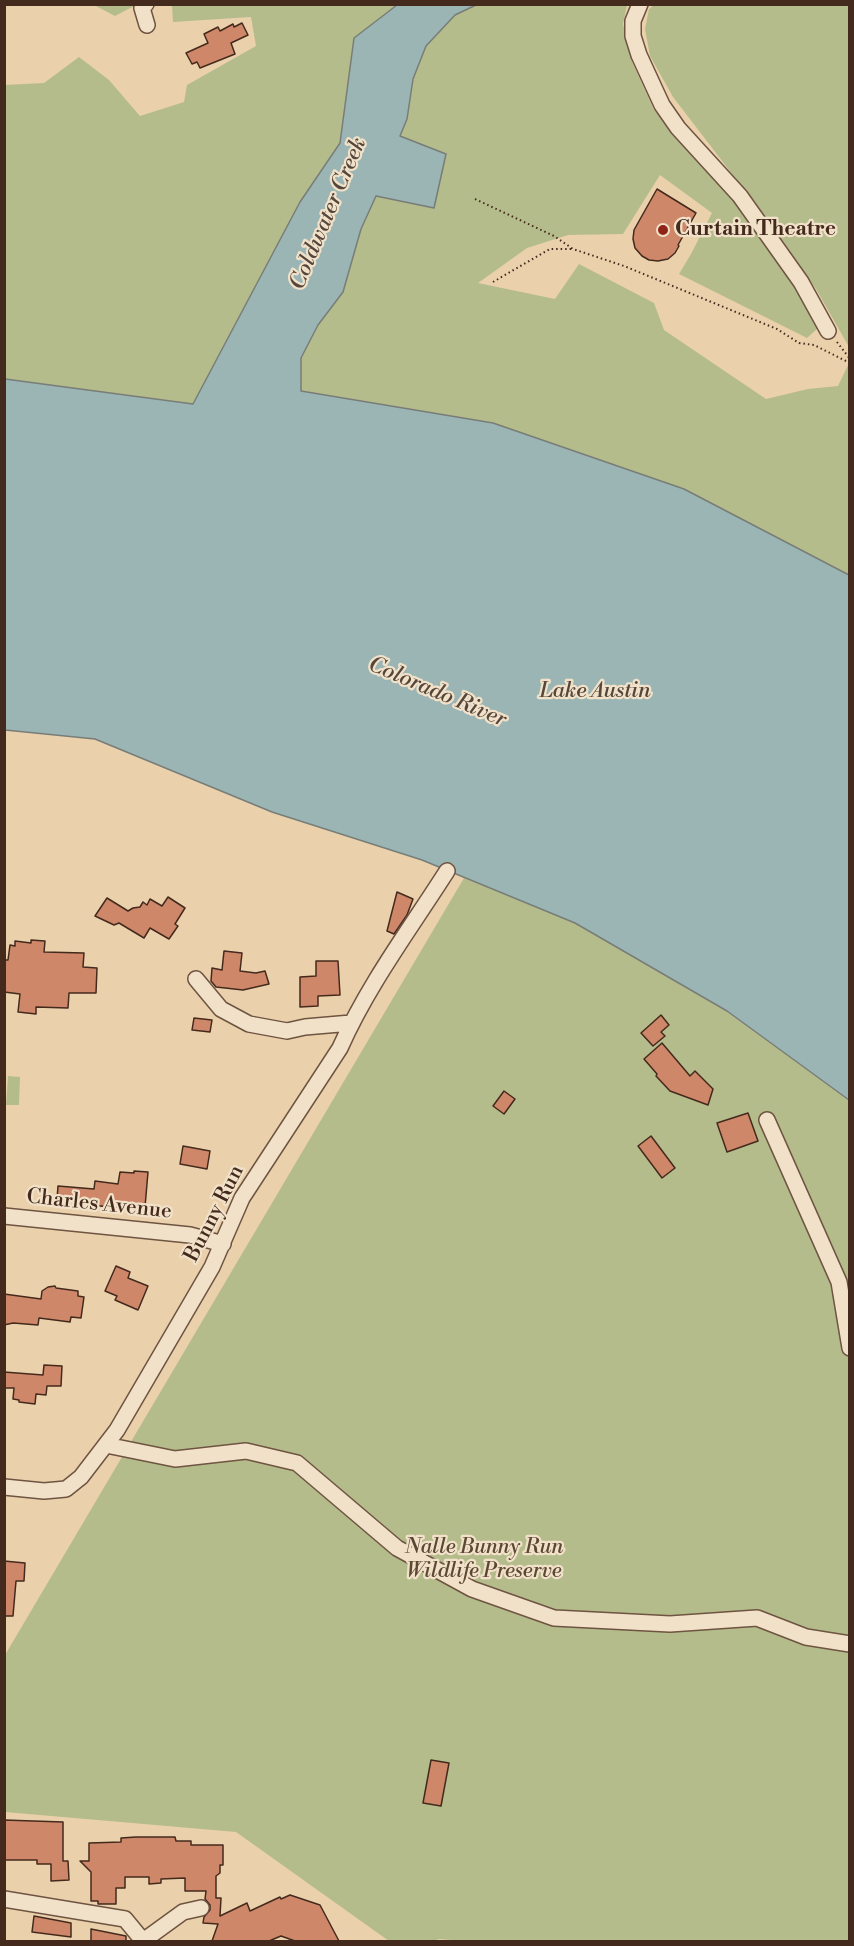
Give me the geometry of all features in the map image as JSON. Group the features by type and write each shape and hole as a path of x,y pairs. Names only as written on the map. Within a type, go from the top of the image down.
{"street":[{"path":"146,4 142,8 147,25"},
{"path":"640,4 633,21 633,36 639,55 662,105 678,128 740,196 801,282 828,331"},
{"name":"Bunny Run","path":"4,1487 44,1491 66,1489 81,1477 117,1430 212,1267 242,1198 340,1048 351,1023 447,871"},
{"path":"196,979 221,1009 249,1024 287,1031 351,1023"},
{"path":"767,1120 839,1282 849,1348"},
{"name":"Charles Avenue","path":"4,1216 190,1235 223,1244"},
{"path":"106,1444 174,1459 246,1450 297,1463 398,1548 472,1589 554,1618 670,1624 757,1618 806,1637 849,1644"},
{"path":"4,1899 125,1919 143,1941 183,1912 201,1908"}],"path":[{"path":"475,199 554,236 573,249 624,266 777,329 799,343 814,345 849,363"},
{"path":"493,282 550,249 573,249"},
{"path":"828,331 849,359"}],"green space":[{"path":"94,5 136,5 115,16"},
{"path":"172,5 397,5 354,38 340,142 300,202 193,404 5,379 4,85 44,83 79,57 109,80 140,116 184,102 187,85 256,46 251,17 173,22"},
{"path":"476,5 627,5 623,24 632,62 654,110 733,201 787,271 818,328 807,338 679,274 712,213 660,175 623,234 568,235 527,248 478,283 555,299 579,264 654,303 664,330 766,399 808,389 838,386 849,363 849,575 684,489 493,423 301,391 301,358 318,325 343,292 361,229 376,195 434,208 400,137 407,119 413,79 426,46 455,15"},
{"path":"654,5 849,5 849,347 816,289 762,213 673,97 650,56 645,29 649,9"},
{"name":"Nalle Bunny Run Wildlife Preserve","path":"464,878 575,923 727,1011 849,1100 849,1941 480,1942 438,1939 436,1941 389,1941 236,1832 5,1812 5,1655"},
{"path":"8,1076 20,1077 19,1105 6,1105"}],"water":[{"name":"Lake Austin","path":"397,5 476,5 455,15 426,46 413,79 407,119 400,136 446,154 434,208 376,196 361,229 343,292 318,325 301,358 301,391 493,423 684,489 849,575 849,1100 727,1011 575,923 422,860 272,812 95,739 5,730 5,379 193,404 300,202 340,143 354,38"}],"building":[{"path":"242,23 248,35 231,43 235,54 200,68 197,62 192,64 186,53 208,43 204,34 218,27 220,31 233,24 234,27"},
{"path":"657,189 696,213 675,253 668,259 658,261 642,256 635,248 633,239 634,230"},
{"path":"397,892 413,899 407,915 394,934 387,931"},
{"path":"168,897 185,908 175,924 178,926 169,939 150,928 144,938 119,923 114,925 95,916 107,898 128,911 140,907 143,902 147,905 150,899 162,906"},
{"path":"31,940 45,941 44,952 84,953 83,967 97,968 96,993 69,993 68,1008 36,1007 36,1014 18,1012 20,994 4,992 4,960 8,960 10,945 15,946 15,941 31,943"},
{"path":"224,951 242,953 240,971 256,973 265,971 269,984 243,990 216,987 211,981 212,968 222,970"},
{"path":"316,961 338,961 340,995 318,996 318,1006 300,1007 300,977 316,976"},
{"path":"661,1015 669,1025 661,1032 665,1036 653,1046 641,1033"},
{"path":"194,1018 212,1020 210,1032 192,1030"},
{"path":"662,1043 690,1076 695,1071 713,1089 708,1105 670,1091 656,1076 657,1074 644,1059"},
{"path":"504,1091 515,1099 504,1114 493,1106"},
{"path":"748,1113 758,1141 727,1152 717,1123"},
{"path":"651,1136 675,1168 662,1178 638,1146"},
{"path":"183,1146 210,1151 207,1169 180,1164"},
{"path":"134,1171 148,1172 145,1207 109,1207 92,1205 93,1202 57,1199 58,1186 94,1189 95,1181 118,1184 120,1172 134,1173"},
{"path":"116,1266 130,1272 128,1278 148,1286 138,1310 115,1300 117,1296 105,1291"},
{"path":"55,1286 78,1291 78,1296 84,1297 81,1318 71,1317 70,1322 39,1318 38,1325 13,1323 4,1325 4,1294 41,1299 42,1291"},
{"path":"44,1365 62,1366 61,1386 47,1386 46,1395 36,1394 35,1404 13,1399 14,1388 4,1388 4,1372 43,1375"},
{"path":"4,1561 25,1563 24,1581 16,1581 13,1616 4,1616"},
{"path":"431,1760 449,1763 441,1806 423,1803"},
{"path":"4,1820 63,1822 63,1861 68,1861 69,1880 51,1881 51,1864 37,1864 37,1860 4,1860"},
{"path":"175,1837 176,1841 191,1841 191,1845 223,1845 223,1865 220,1865 220,1873 216,1876 216,1898 221,1898 220,1916 247,1903 250,1911 280,1897 281,1899 290,1895 320,1905 339,1941 295,1941 281,1936 269,1941 212,1941 218,1924 203,1923 204,1917 210,1910 210,1905 205,1899 206,1891 185,1891 185,1878 161,1879 161,1883 149,1884 149,1877 125,1877 125,1888 116,1888 116,1904 98,1904 98,1901 91,1901 91,1872 80,1861 89,1861 89,1843 121,1842 121,1838"},
{"path":"34,1916 71,1923 71,1937 32,1932"},
{"path":"91,1929 126,1936 126,1941 91,1941"}],"place":[{"name":"Curtain Theatre","path":"663,230"}],"water label":[{"name":"Coldwater Creek","path":"329,214"},
{"name":"Colorado River","path":"437,693"}]}
